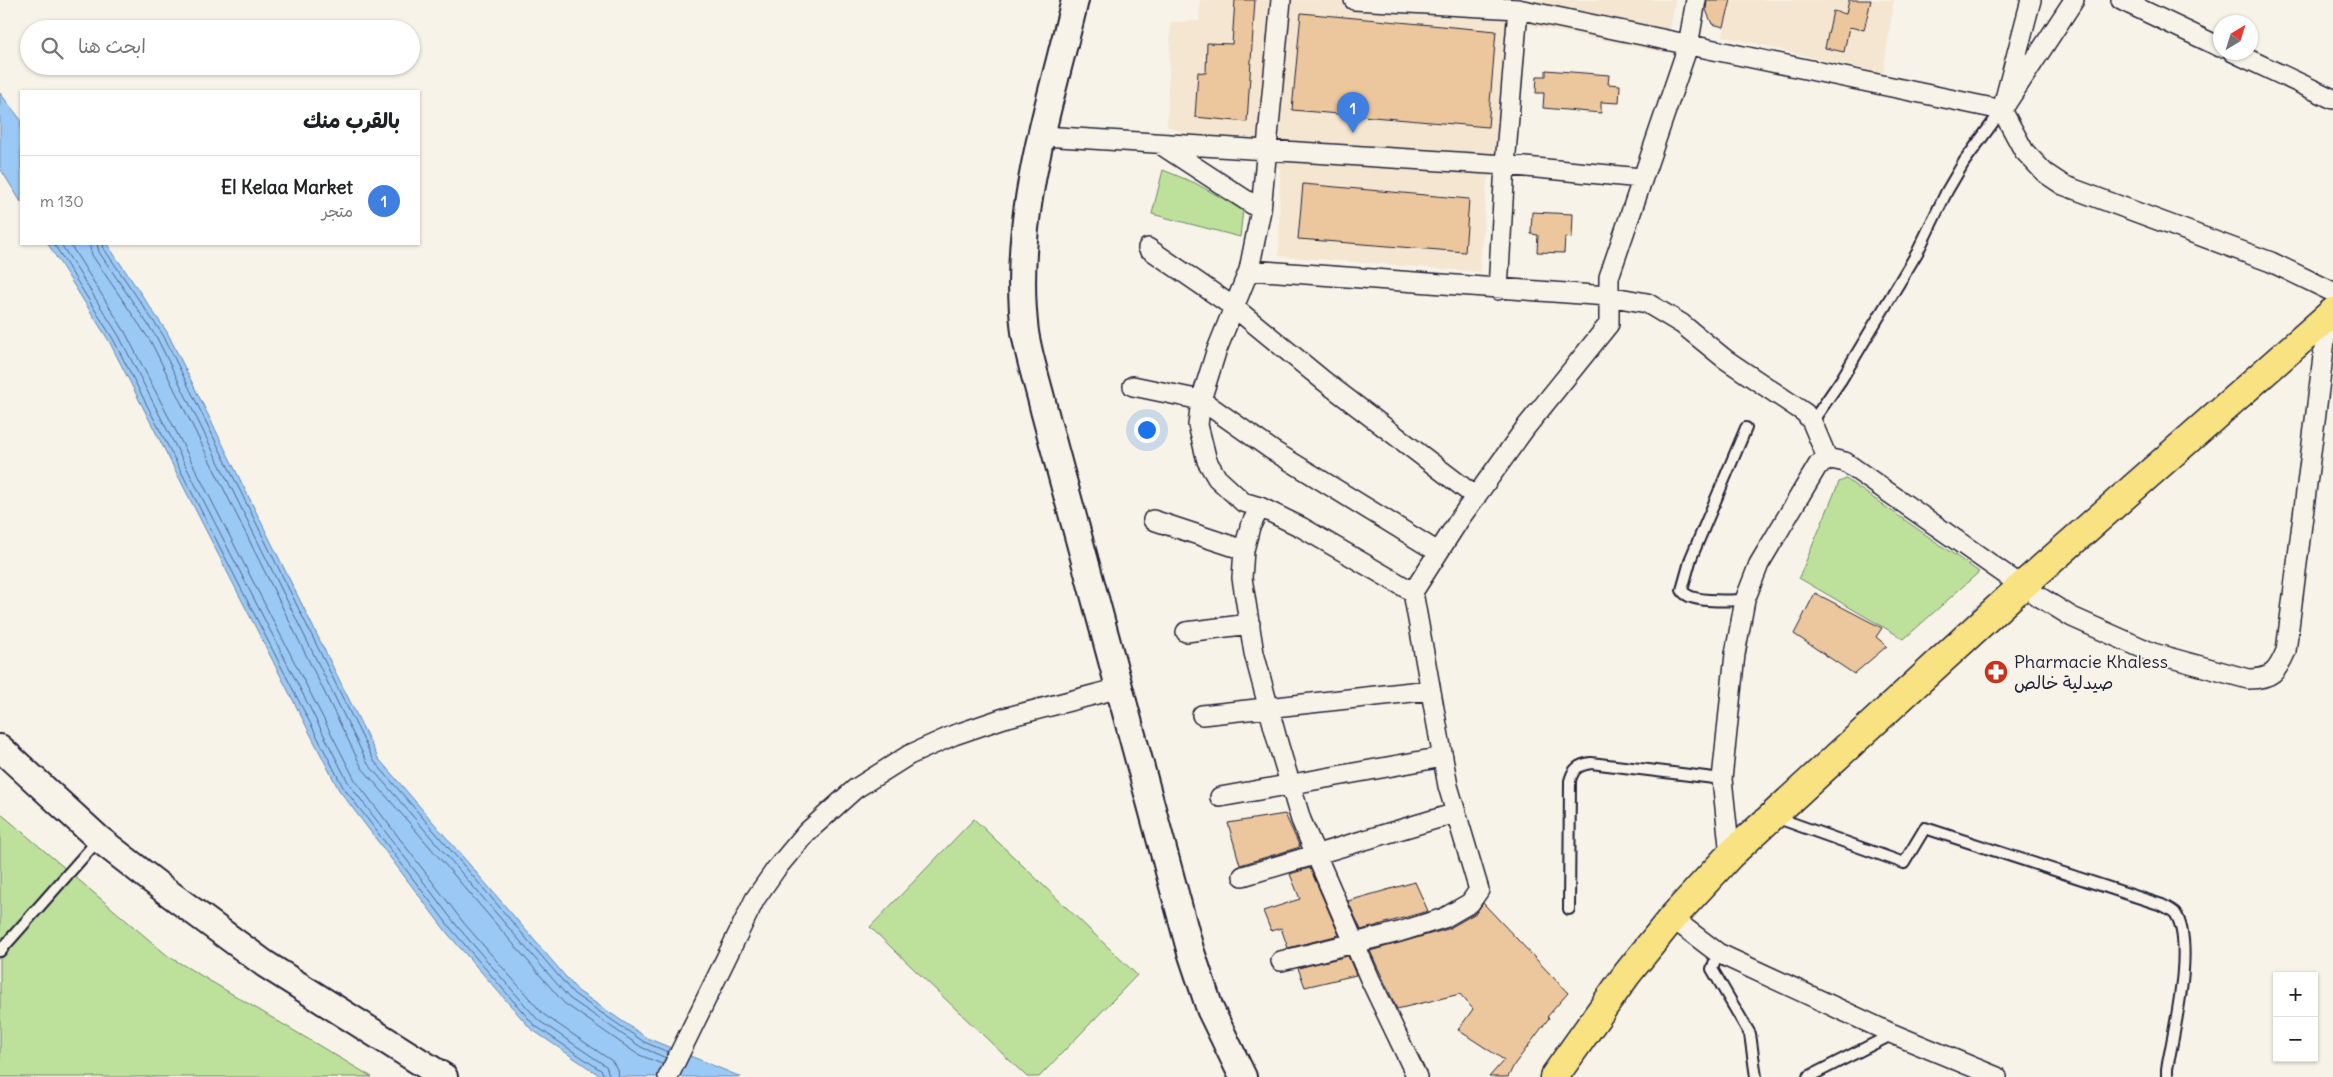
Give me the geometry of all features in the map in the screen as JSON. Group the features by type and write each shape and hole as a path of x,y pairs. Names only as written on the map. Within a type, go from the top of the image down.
{"main road":[{"path":"1075,0 1030,181 1022,244 1025,332 1044,410 1190,949 1210,1009 1243,1077"},
{"path":"1554,1077 1627,974 1672,918 1730,855 2022,586 2331,307"},
{"path":"0,748 99,839 265,964 444,1077"}],"street":[{"path":"1281,0 1261,210 1249,270 1216,352 1202,400 1198,425 1207,461 1217,478 1243,502 1260,507 1301,527 1412,592"},
{"path":"1354,0 1518,10 2002,110"},
{"path":"1280,961 1355,943 1444,918 1462,909 1476,897 1479,890 1479,882 1456,813 1443,758 1412,592 1526,427 1609,324 1609,277 1641,178 1688,46 1696,0"},
{"path":"1730,855 1722,779 1735,654 1745,600 1759,564 1813,470 1828,460 1838,459 1844,462 2022,586 2072,617 2153,653 2248,679 2263,679 2272,675 2280,665 2286,651 2331,307 2271,262 2063,185 2045,173 2024,151 2002,110 2031,0"},
{"path":"2002,110 2074,0"},
{"path":"2122,0 2213,43"},
{"path":"1498,290 1505,165 1518,10"},
{"path":"2250,60 2333,99"},
{"path":"1042,136 1505,165 1641,178"},
{"path":"1159,143 1261,210"},
{"path":"1148,248 1235,308 1324,380 1476,497"},
{"path":"1249,270 1498,290 1608,296 1646,303 1682,324 1724,359 1805,413 1812,422 1828,460"},
{"path":"1133,386 1202,400 1272,450 1438,552"},
{"path":"1260,507 1250,527 1244,550 1242,578 1254,653 1290,784 1301,820 1316,855 1417,1077"},
{"path":"1153,520 1244,550"},
{"path":"1186,632 1250,624"},
{"path":"668,1077 755,899 776,869 808,832 856,790 909,755 954,735 1004,718 1120,688"},
{"path":"1202,715 1430,690"},
{"path":"1220,797 1443,758"},
{"path":"1242,876 1456,813"},
{"path":"1672,918 1718,953 1893,1034 1997,1077"}],"lane":[{"path":"1812,422 1841,380 1917,253 1947,191 1964,162 2002,110"},
{"path":"1745,600 1696,598 1686,595 1682,590 1691,558 1746,428"},
{"path":"1569,909 1570,781 1572,772 1577,767 1590,763 1722,779"},
{"path":"1772,816 1904,863 1926,828 2162,905 2174,912 2180,923 2183,972 2167,1077"},
{"path":"0,951 99,839"},
{"path":"1718,953 1712,969 1750,1034 1756,1077"},
{"path":"1808,1077 1893,1034"}],"shaded area":[{"path":"1200,0 1675,0 1666,53 1528,25 1518,141 1487,180 1480,272 1279,256 1280,168 1167,126 1171,22 1199,21"},
{"path":"1731,0 1894,0 1883,74 1723,36"}],"green space":[{"path":"1163,170 1195,183 1243,210 1240,237 1152,214"},
{"path":"1846,479 1979,572 1904,639 1799,578 1839,482"},
{"path":"0,813 168,956 372,1077 0,1077"},
{"path":"974,819 1137,975 1039,1077 1027,1077 870,927"}],"water":[{"path":"0,93 20,119 20,200 0,168"},
{"path":"49,245 108,245 167,332 378,758 578,991 647,1038 741,1077 602,1077 531,1029 448,934 339,790 109,341"}],"building":[{"path":"1235,0 1255,0 1247,122 1195,117 1198,72 1206,73 1207,43 1232,44"},
{"path":"1707,0 1731,0 1724,27 1712,24 1706,10"},
{"path":"1849,0 1871,0 1864,30 1849,27 1844,52 1825,48 1833,11 1846,14"},
{"path":"1301,13 1496,31 1488,127 1292,110"},
{"path":"1546,70 1609,75 1608,84 1620,85 1619,103 1601,102 1601,113 1543,108 1544,93 1536,93 1537,76 1546,76"},
{"path":"1303,184 1469,199 1465,252 1298,239"},
{"path":"1532,212 1573,214 1572,238 1565,237 1564,253 1537,252 1538,235 1531,234"},
{"path":"1815,593 1882,628 1876,637 1887,646 1854,674 1794,634"},
{"path":"1285,814 1300,847 1240,865 1228,823"},
{"path":"1310,868 1339,935 1288,948 1281,928 1271,931 1263,911 1300,899 1290,874"},
{"path":"1415,882 1428,911 1361,930 1348,901"},
{"path":"1483,903 1568,993 1547,1017 1549,1018 1514,1065 1508,1077 1489,1077 1504,1060 1458,1030 1473,1009 1460,994 1397,1009 1370,951 1448,929 1476,913"},
{"path":"1348,956 1356,975 1305,987 1298,968"}],"place":[{"name":"El Kelaa Market","path":"1353,133"},
{"name":"Pharmacie Khaless صيدلية خالص","path":"1996,672"}]}
